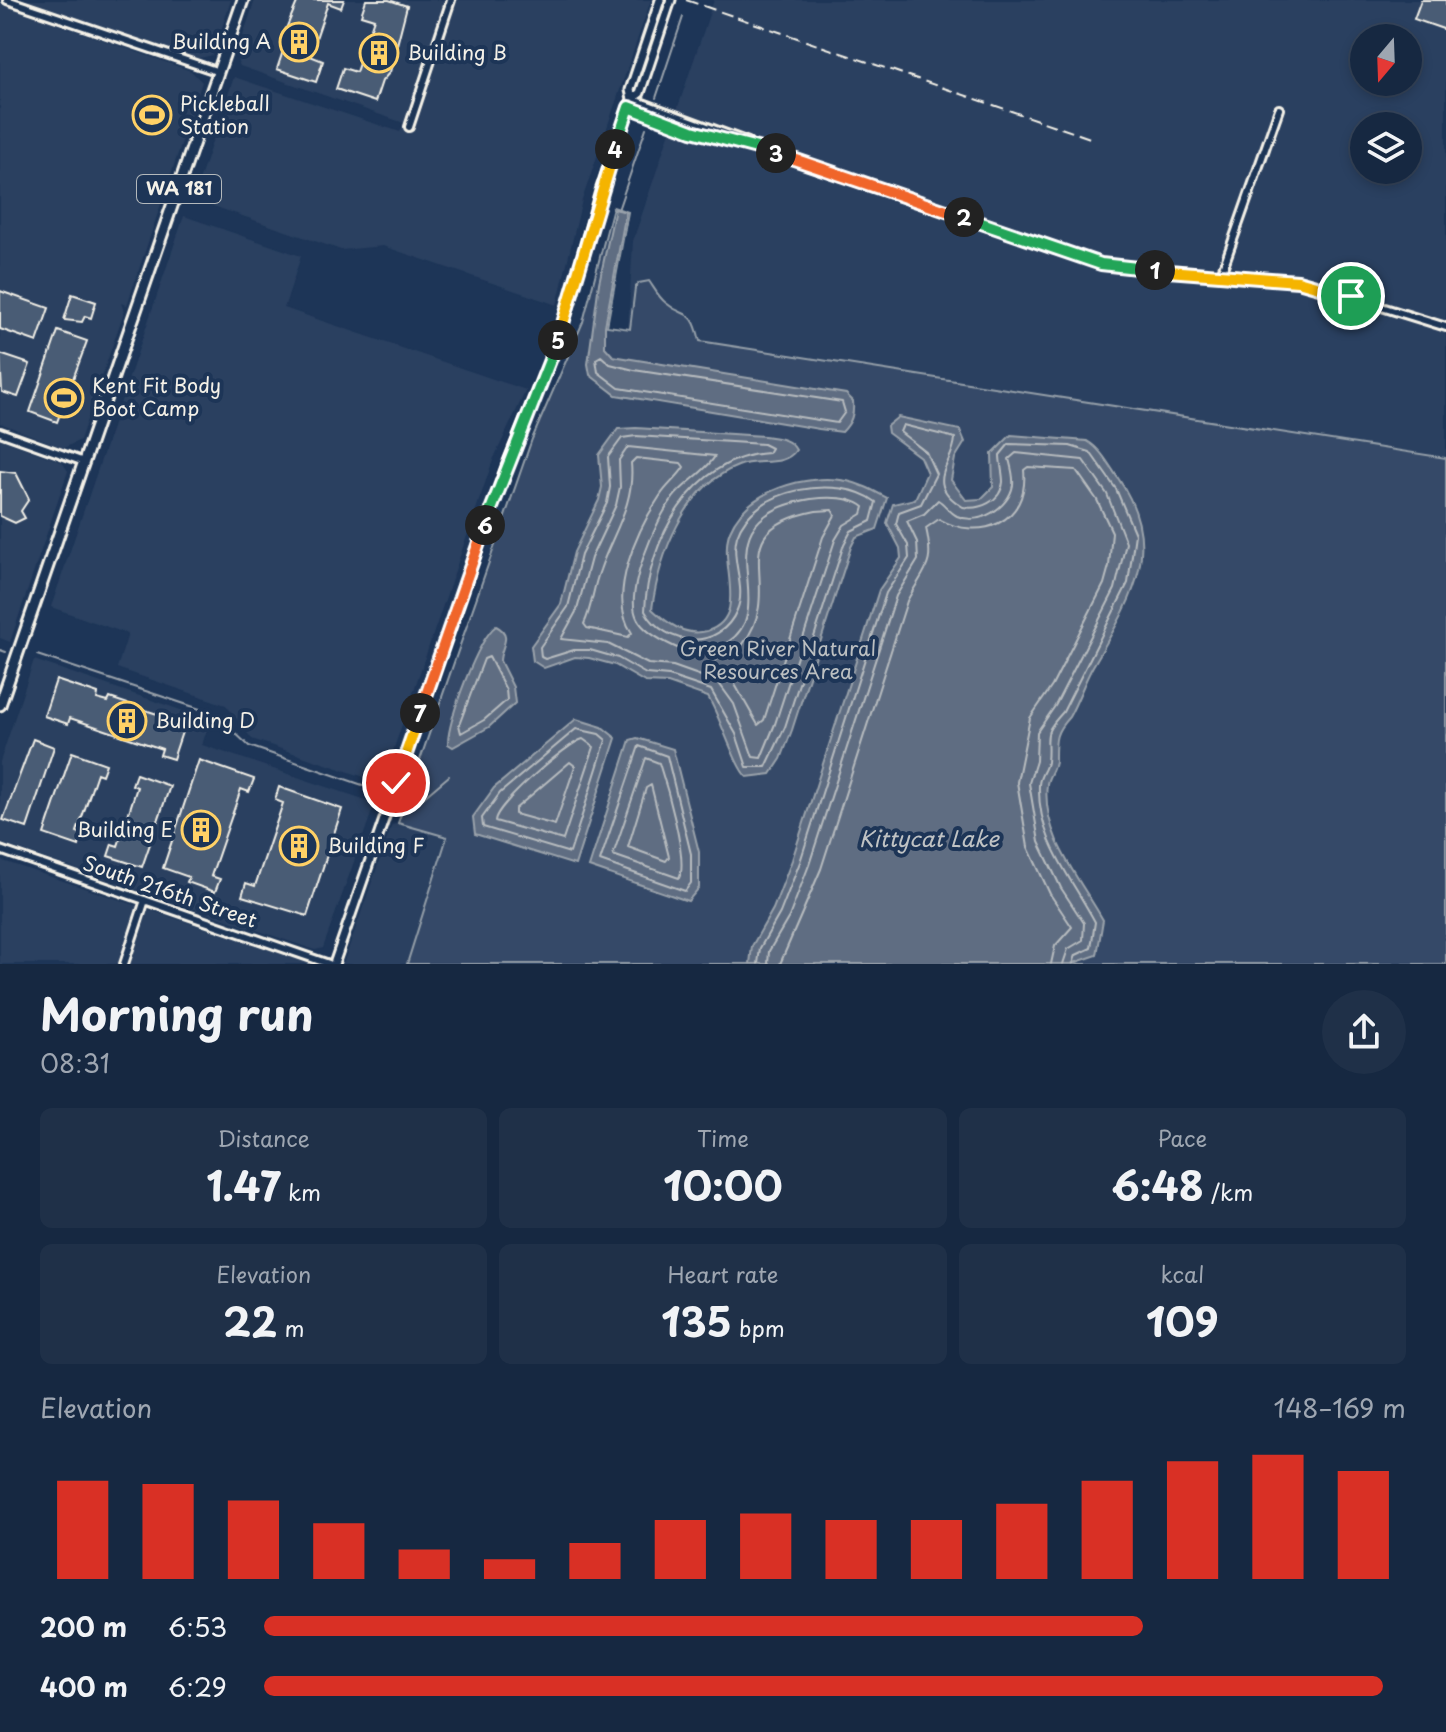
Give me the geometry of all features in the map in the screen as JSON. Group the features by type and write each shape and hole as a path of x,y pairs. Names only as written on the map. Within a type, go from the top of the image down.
{"main road":[{"name":"WA 181","path":"0,705 243,0"}],"street":[{"path":"7,0 219,72"},
{"path":"409,127 451,0"},
{"path":"332,964 506,467 562,329 600,191 630,103 630,90 660,0"},
{"path":"630,103 640,93 671,0"},
{"path":"630,103 1101,264 1324,286 1446,327"},
{"path":"1221,274 1279,109"},
{"path":"0,432 84,462"},
{"name":"South 216th Street","path":"0,850 332,964"},
{"path":"124,964 145,900"}],"shaded area":[{"path":"17,0 231,0 213,55 191,60"},
{"path":"255,0 651,0 582,200 557,305 383,246 341,250 193,199 234,77 400,132 404,123 240,66 236,57"},
{"path":"714,0 1446,0 1446,458 700,341 698,346 628,329 633,241"},
{"path":"0,4 191,71 202,82 127,305 121,303 124,312 80,440 64,448 0,423"},
{"path":"184,216 301,256 284,308 526,390 493,460 382,783 252,739 226,705 117,668 128,634 51,607"},
{"path":"0,439 62,462 68,471 10,642 0,638"},
{"path":"34,660 210,720 202,745 375,803 323,948 315,950 0,843 0,762"},
{"path":"398,823 448,837 407,964 343,964 392,825"},
{"path":"0,860 312,964 0,964"}],"green space":[{"name":"Green River Natural Resources Area","path":"613,207 628,212 607,326 630,329 635,288 639,283 649,281 663,301 691,318 700,341 1446,458 1446,964 407,964 447,837 398,823 532,439 583,322"}],"water":[{"path":"615,209 626,212 605,326 605,347 613,356 846,394 853,401 853,410 842,432 616,395 590,375 588,364 599,283"},
{"name":"Kittycat Lake","path":"898,417 960,430 965,442 955,458 951,480 966,500 981,499 993,487 992,454 1011,435 1087,441 1104,458 1133,504 1140,528 1138,575 1119,620 1069,717 1058,732 1055,764 1047,784 1047,803 1056,839 1103,920 1097,955 1071,964 750,964 752,946 773,909 792,860 879,590 901,558 900,548 887,523 893,504 915,499 927,473 920,457 888,433 887,426"},
{"path":"618,429 764,436 786,441 796,450 784,459 745,464 719,476 702,490 677,526 661,568 652,609 670,624 691,632 707,631 720,624 727,614 730,587 727,544 730,531 738,517 764,495 797,482 831,479 858,484 887,498 877,529 856,537 851,547 792,730 781,759 771,774 747,777 708,697 668,683 645,682 615,665 589,658 575,657 544,668 533,661 531,646 561,604 574,552 599,500 602,487 599,455"},
{"path":"496,626 505,637 500,661 513,687 515,703 489,727 453,747 448,744 449,733 458,700 481,647"},
{"path":"576,719 602,727 616,738 575,865 475,834 473,817 494,788"},
{"path":"637,738 673,749 699,852 699,888 688,901 589,867 630,740"}],"building":[{"name":"Building A","path":"298,0 344,0 341,8 328,3 310,56 323,61 316,82 277,69 284,48 283,36"},
{"name":"Building B","path":"366,0 389,0 407,6 390,72 382,81 375,102 336,89 343,68 356,72 374,19 361,15"},
{"path":"1421,0 1446,0 1446,30 1414,19"},
{"path":"0,291 49,308 37,342 0,329"},
{"path":"72,294 96,302 91,318 85,316 82,322 64,320"},
{"path":"58,331 87,341 57,422 30,412"},
{"path":"0,354 30,364 18,397 2,392"},
{"path":"0,471 16,473 29,499 21,511 25,518 15,523 0,516"},
{"name":"Building D","path":"56,680 98,694 97,699 108,702 110,698 131,705 129,709 141,713 142,709 185,723 173,759 160,755 162,749 70,718 68,724 44,716"},
{"path":"33,739 54,747 27,828 3,820"},
{"path":"72,752 106,764 102,775 97,773 77,832 82,834 79,846 44,834"},
{"name":"Building E","path":"199,760 254,779 249,792 241,789 211,876 220,879 215,892 187,882 189,877 163,868"},
{"path":"136,774 170,786 142,867 108,856 112,844 118,846 137,787 132,785"},
{"name":"Building F","path":"279,787 342,809 307,916 242,896 246,883 255,886 283,803 275,800"}],"waterway":[{"path":"656,98 683,17"},
{"path":"618,210 646,128"},
{"path":"0,650 6,652"},
{"path":"37,655 215,714 249,746 380,791"},
{"path":"412,802 417,803 449,776"}],"railway":[{"path":"686,0 1093,139"}],"place":[{"name":"Building A","path":"299,42"},
{"name":"Building B","path":"379,53"},
{"name":"Pickleball Station","path":"152,115"},
{"name":"Kent Fit Body Boot Camp","path":"64,398"},
{"name":"Building D","path":"127,721"},
{"name":"Building E","path":"201,830"},
{"name":"Building F","path":"299,846"}],"route":[{"path":"396,783 506,467 562,329 600,191 629,107 692,131 766,150 1101,264 1298,281 1351,296"}]}
